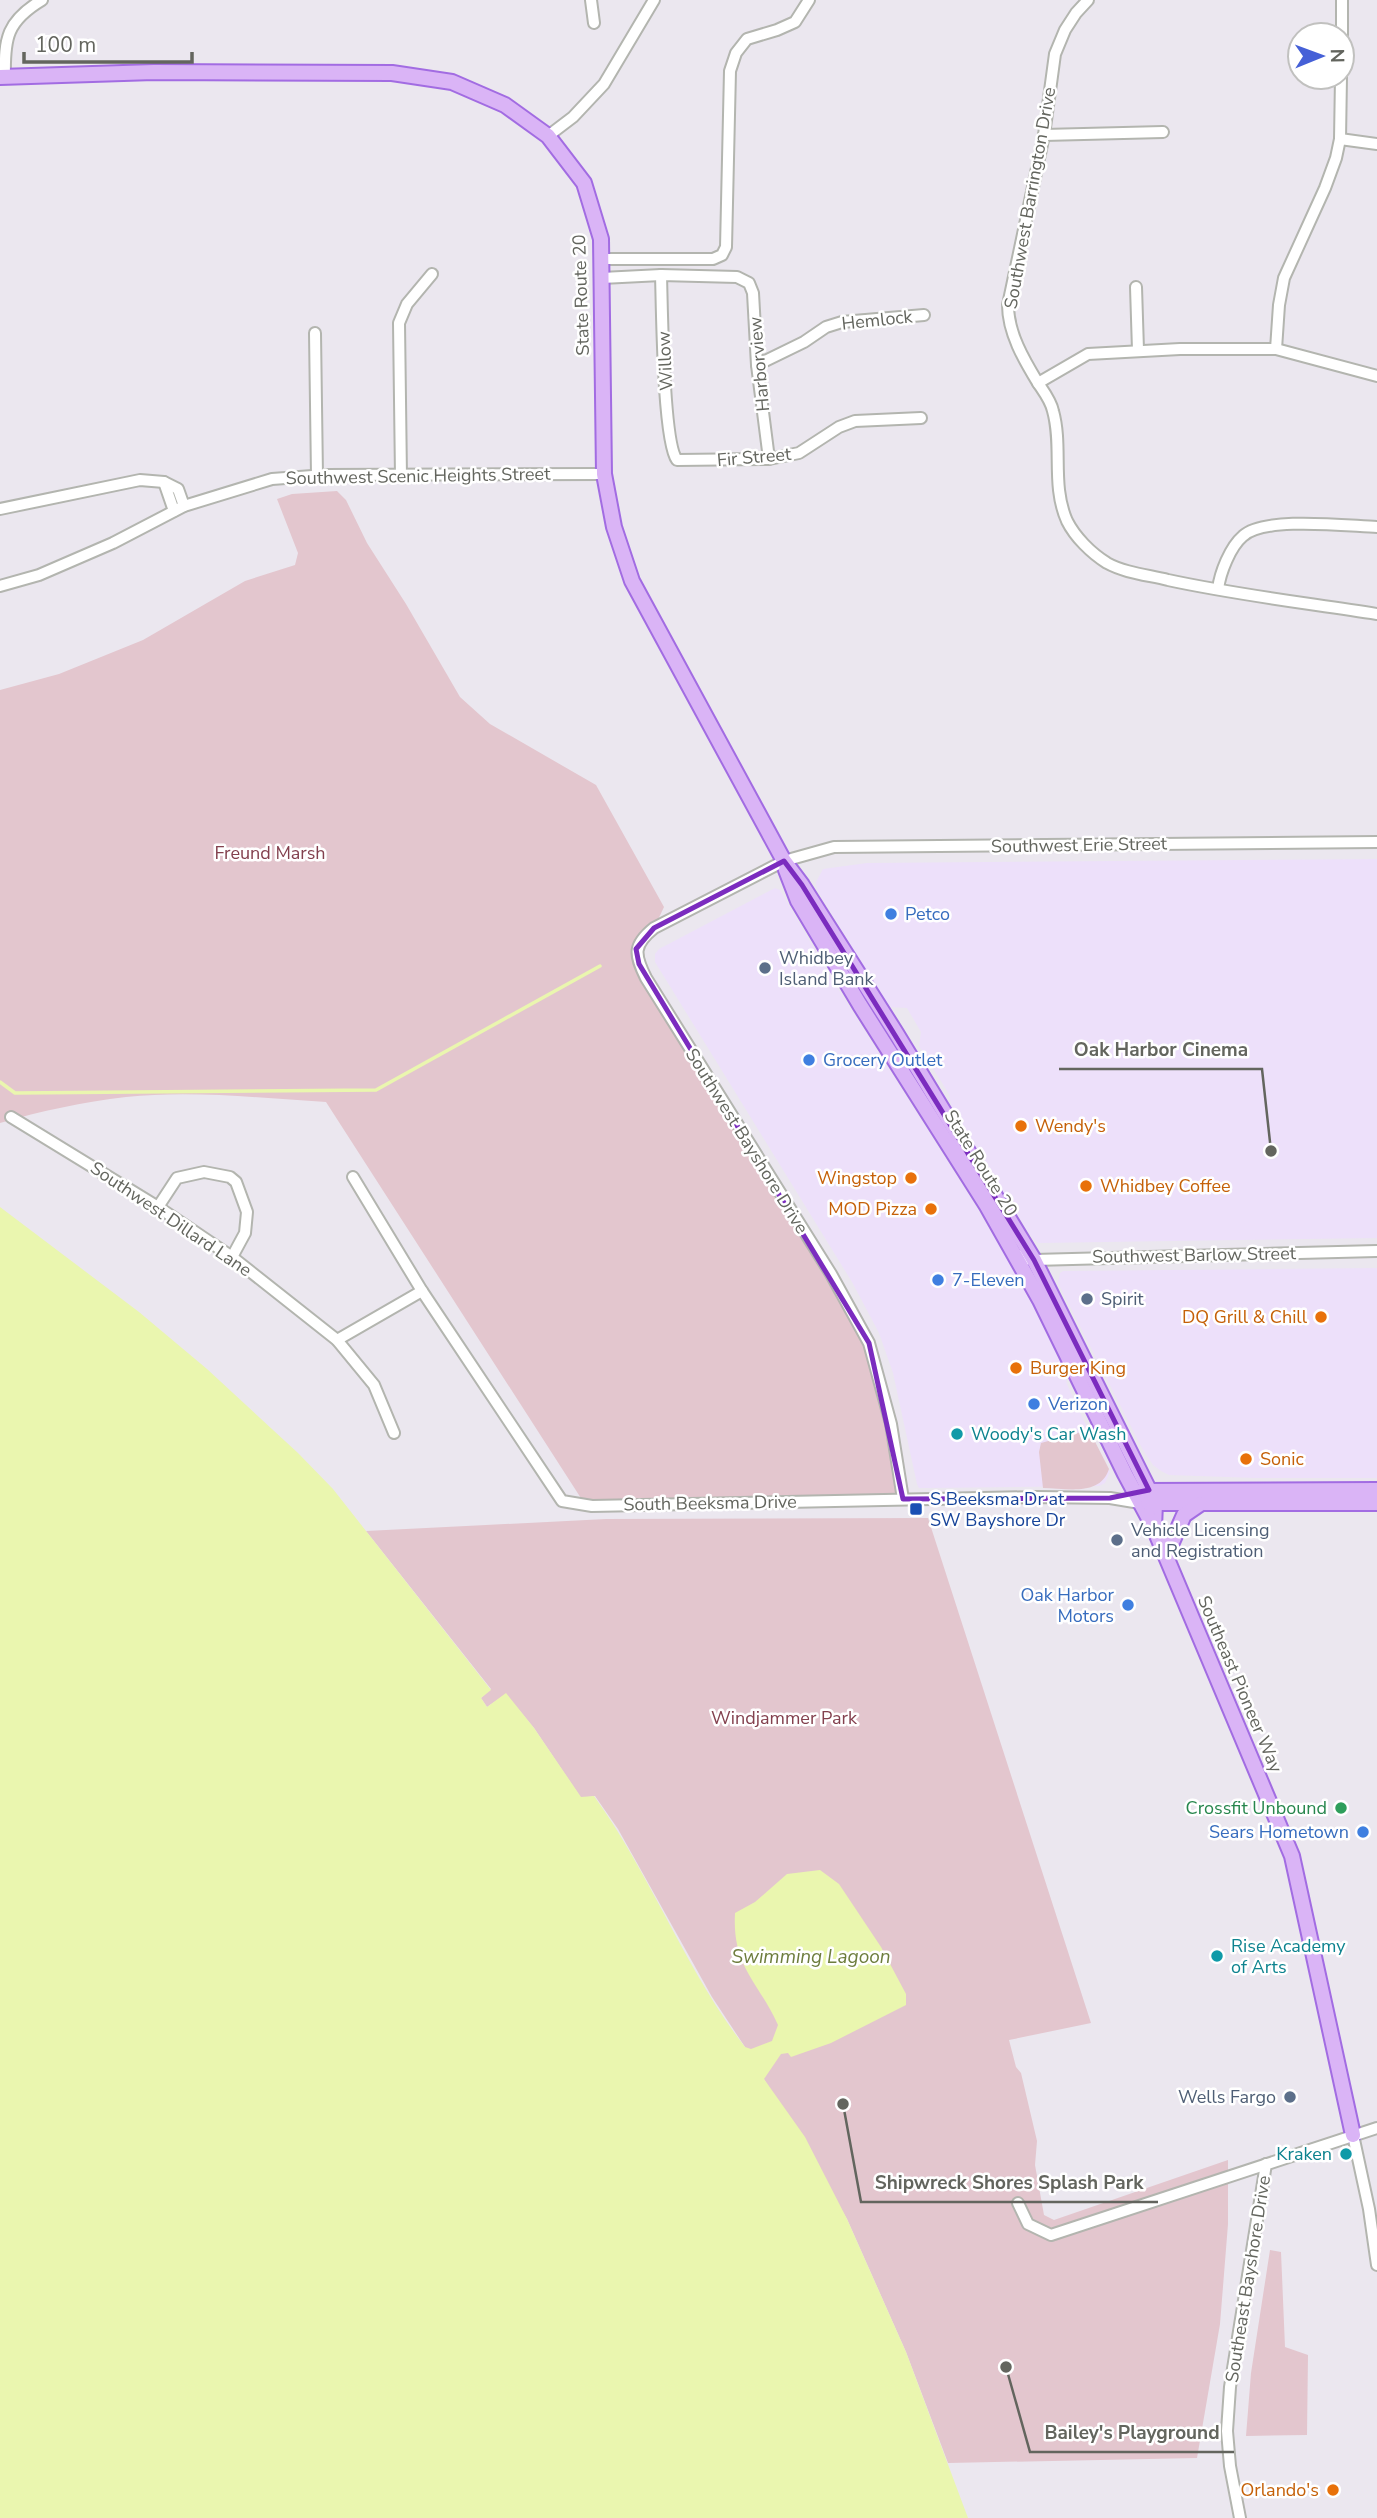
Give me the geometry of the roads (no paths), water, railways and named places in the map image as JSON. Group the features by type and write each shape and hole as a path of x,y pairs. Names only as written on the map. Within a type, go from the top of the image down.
{"main road":[{"name":"State Route 20","path":"2,77 154,72 392,73 420,76 452,82 505,105 548,136 584,183 601,239 604,474 614,527 632,581 784,862 798,901 987,1206 1055,1328 1137,1497"},
{"name":"State Route 20","path":"784,862 802,885 881,1010 1034,1259 1152,1497"},
{"path":"1137,1497 1377,1490"},
{"name":"Southeast Pioneer Way","path":"1137,1497 1154,1528 1292,1856 1353,2135"},
{"path":"1152,1497 1200,1504 1377,1503"},
{"name":"Southeast Pioneer Way","path":"1152,1497 1154,1528"},
{"path":"1166,1556 1184,1515 1200,1504"}],"street":[{"path":"2,77 4,46 12,23 28,8 42,0"},
{"path":"591,0 594,23"},
{"path":"548,136 573,117 604,84 654,0"},
{"path":"602,259 713,259 722,255 726,247 730,71 736,52 747,39 795,22 809,0"},
{"name":"Southwest Barrington Drive","path":"1088,0 1065,30 1055,54 1044,135 1008,305 1008,319 1013,335 1053,410 1057,428 1058,485 1068,523 1079,538 1106,562 1122,570 1218,589 1377,614"},
{"path":"1342,0 1342,21"},
{"path":"1276,349 1284,278 1325,188 1340,139 1341,91"},
{"path":"1044,135 1163,132"},
{"path":"1340,139 1377,144"},
{"path":"401,477 399,323 407,304 432,274"},
{"path":"602,278 661,275"},
{"name":"Harborview","path":"661,275 737,277 749,283 753,293 757,365 769,459"},
{"name":"Willow","path":"661,275 665,380 671,447"},
{"path":"1136,287 1138,350"},
{"name":"Hemlock","path":"757,365 804,342 826,327 842,322 923,315"},
{"path":"315,333 317,476"},
{"path":"1038,383 1088,354 1138,350 1276,349 1377,376"},
{"name":"Fir Street","path":"671,447 677,460 683,461 769,459 799,453 839,427 855,421 921,418"},
{"name":"Southwest Scenic Heights Street","path":"0,586 39,575 113,542 179,508 272,479 317,476 604,474"},
{"path":"0,509 140,480 164,482 179,508"},
{"path":"1218,589 1220,574 1226,561 1243,535 1273,524 1377,527"},
{"name":"Southwest Erie Street","path":"784,862 834,847 1377,842"},
{"name":"Southwest Bayshore Drive","path":"784,862 654,928 641,939 636,949 646,978 824,1263 869,1343 881,1379 891,1424 903,1499"},
{"name":"Southwest Dillard Lane","path":"11,1117 232,1257 337,1340 374,1385 394,1433"},
{"path":"158,1208 177,1178 204,1172 230,1177 236,1182 247,1212 245,1233 232,1257"},
{"path":"337,1340 422,1292 353,1177"},
{"name":"Southwest Barlow Street","path":"1013,1252 1026,1259 1034,1259 1377,1251"},
{"name":"South Beeksma Drive","path":"422,1292 562,1501 592,1506 1137,1497"},
{"path":"1018,2203 1028,2224 1051,2235 1377,2128"},
{"name":"Southeast Pioneer Way","path":"1353,2135 1369,2209 1377,2265"},
{"name":"Southeast Bayshore Drive","path":"1240,2518 1230,2466 1227,2431 1230,2388 1266,2164"}],"water":[{"name":"Swimming Lagoon","path":"0,1207 139,1312 207,1369 333,1489 491,1690 481,1698 487,1707 506,1693 534,1728 581,1797 594,1796 633,1858 705,1987 745,2047 751,2049 772,2041 778,2025 742,1961 735,1932 735,1913 755,1902 787,1874 820,1870 839,1884 881,1947 906,1994 906,2005 831,2043 791,2057 788,2053 781,2054 764,2079 805,2137 847,2219 906,2352 968,2518 0,2518"}],"waterway":[{"path":"0,1082 15,1093 376,1090 600,966"}],"place":[{"name":"Petco","path":"891,914"},
{"name":"Whidbey Island Bank","path":"765,968"},
{"name":"Grocery Outlet","path":"809,1060"},
{"name":"Wendy's","path":"1021,1126"},
{"name":"Oak Harbor Cinema","path":"1271,1151"},
{"name":"Wingstop","path":"911,1178"},
{"name":"Whidbey Coffee","path":"1086,1186"},
{"name":"MOD Pizza","path":"931,1209"},
{"name":"7-Eleven","path":"938,1280"},
{"name":"Spirit","path":"1087,1299"},
{"name":"DQ Grill & Chill","path":"1321,1317"},
{"name":"Burger King","path":"1016,1368"},
{"name":"Verizon","path":"1034,1404"},
{"name":"Woody's Car Wash","path":"957,1434"},
{"name":"Sonic","path":"1246,1459"},
{"name":"S Beeksma Dr at SW Bayshore Dr","path":"916,1509"},
{"name":"Vehicle Licensing and Registration","path":"1117,1540"},
{"name":"Oak Harbor Motors","path":"1128,1605"},
{"name":"Crossfit Unbound","path":"1341,1808"},
{"name":"Sears Hometown","path":"1363,1832"},
{"name":"Rise Academy of Arts","path":"1217,1956"},
{"name":"Wells Fargo","path":"1290,2097"},
{"name":"Shipwreck Shores Splash Park","path":"843,2104"},
{"name":"Kraken","path":"1346,2154"},
{"name":"Bailey's Playground","path":"1006,2367"},
{"name":"Orlando's","path":"1333,2490"}],"park label":[{"name":"Freund Marsh","path":"270,853"},
{"name":"Windjammer Park","path":"784,1718"}]}
